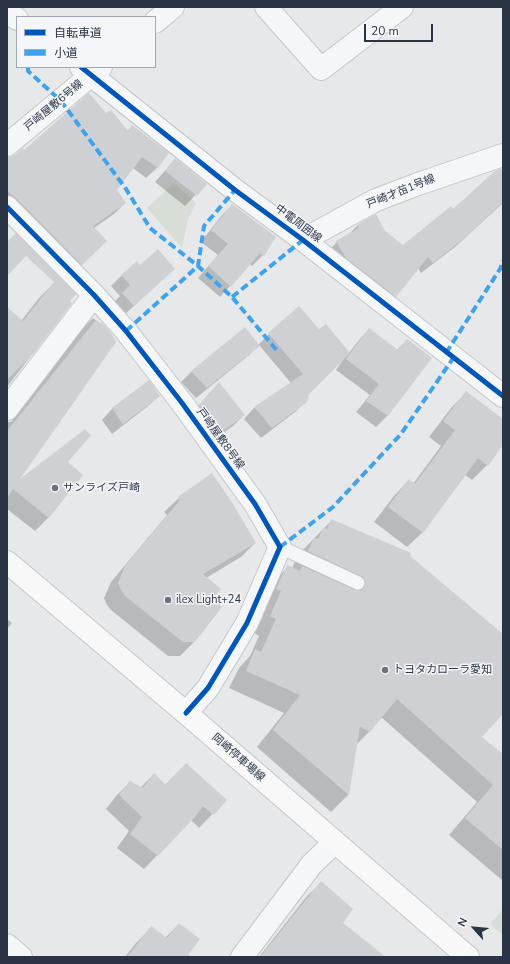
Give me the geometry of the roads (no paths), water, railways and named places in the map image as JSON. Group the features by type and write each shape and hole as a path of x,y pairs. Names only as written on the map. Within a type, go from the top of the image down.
{"main road":[{"name":"岡崎停車場線","path":"7,562 186,713 468,957"}],"street":[{"path":"156,21 173,7"},
{"path":"266,7 321,69 402,7"},
{"path":"7,11 16,18"},
{"name":"戸崎屋敷6号線","path":"7,145 91,70"},
{"name":"中電周囲線","path":"91,70 235,190 303,240 503,396"},
{"name":"戸崎才苗1号線","path":"303,240 376,200 503,155"},
{"name":"戸崎屋敷8号線","path":"7,207 94,295 126,331 182,403 255,504 280,547"},
{"path":"7,409 94,295"},
{"path":"186,713 208,688 247,623 280,547"},
{"path":"242,957 312,864 335,842"},
{"path":"7,945 21,957"}],"lane":[{"path":"280,547 358,582"}],"place":[{"name":"サンライズ戸崎","path":"55,488"},
{"name":"ilex Light+24","path":"168,600"},
{"name":"トヨタカローラ愛知","path":"385,670"}]}
